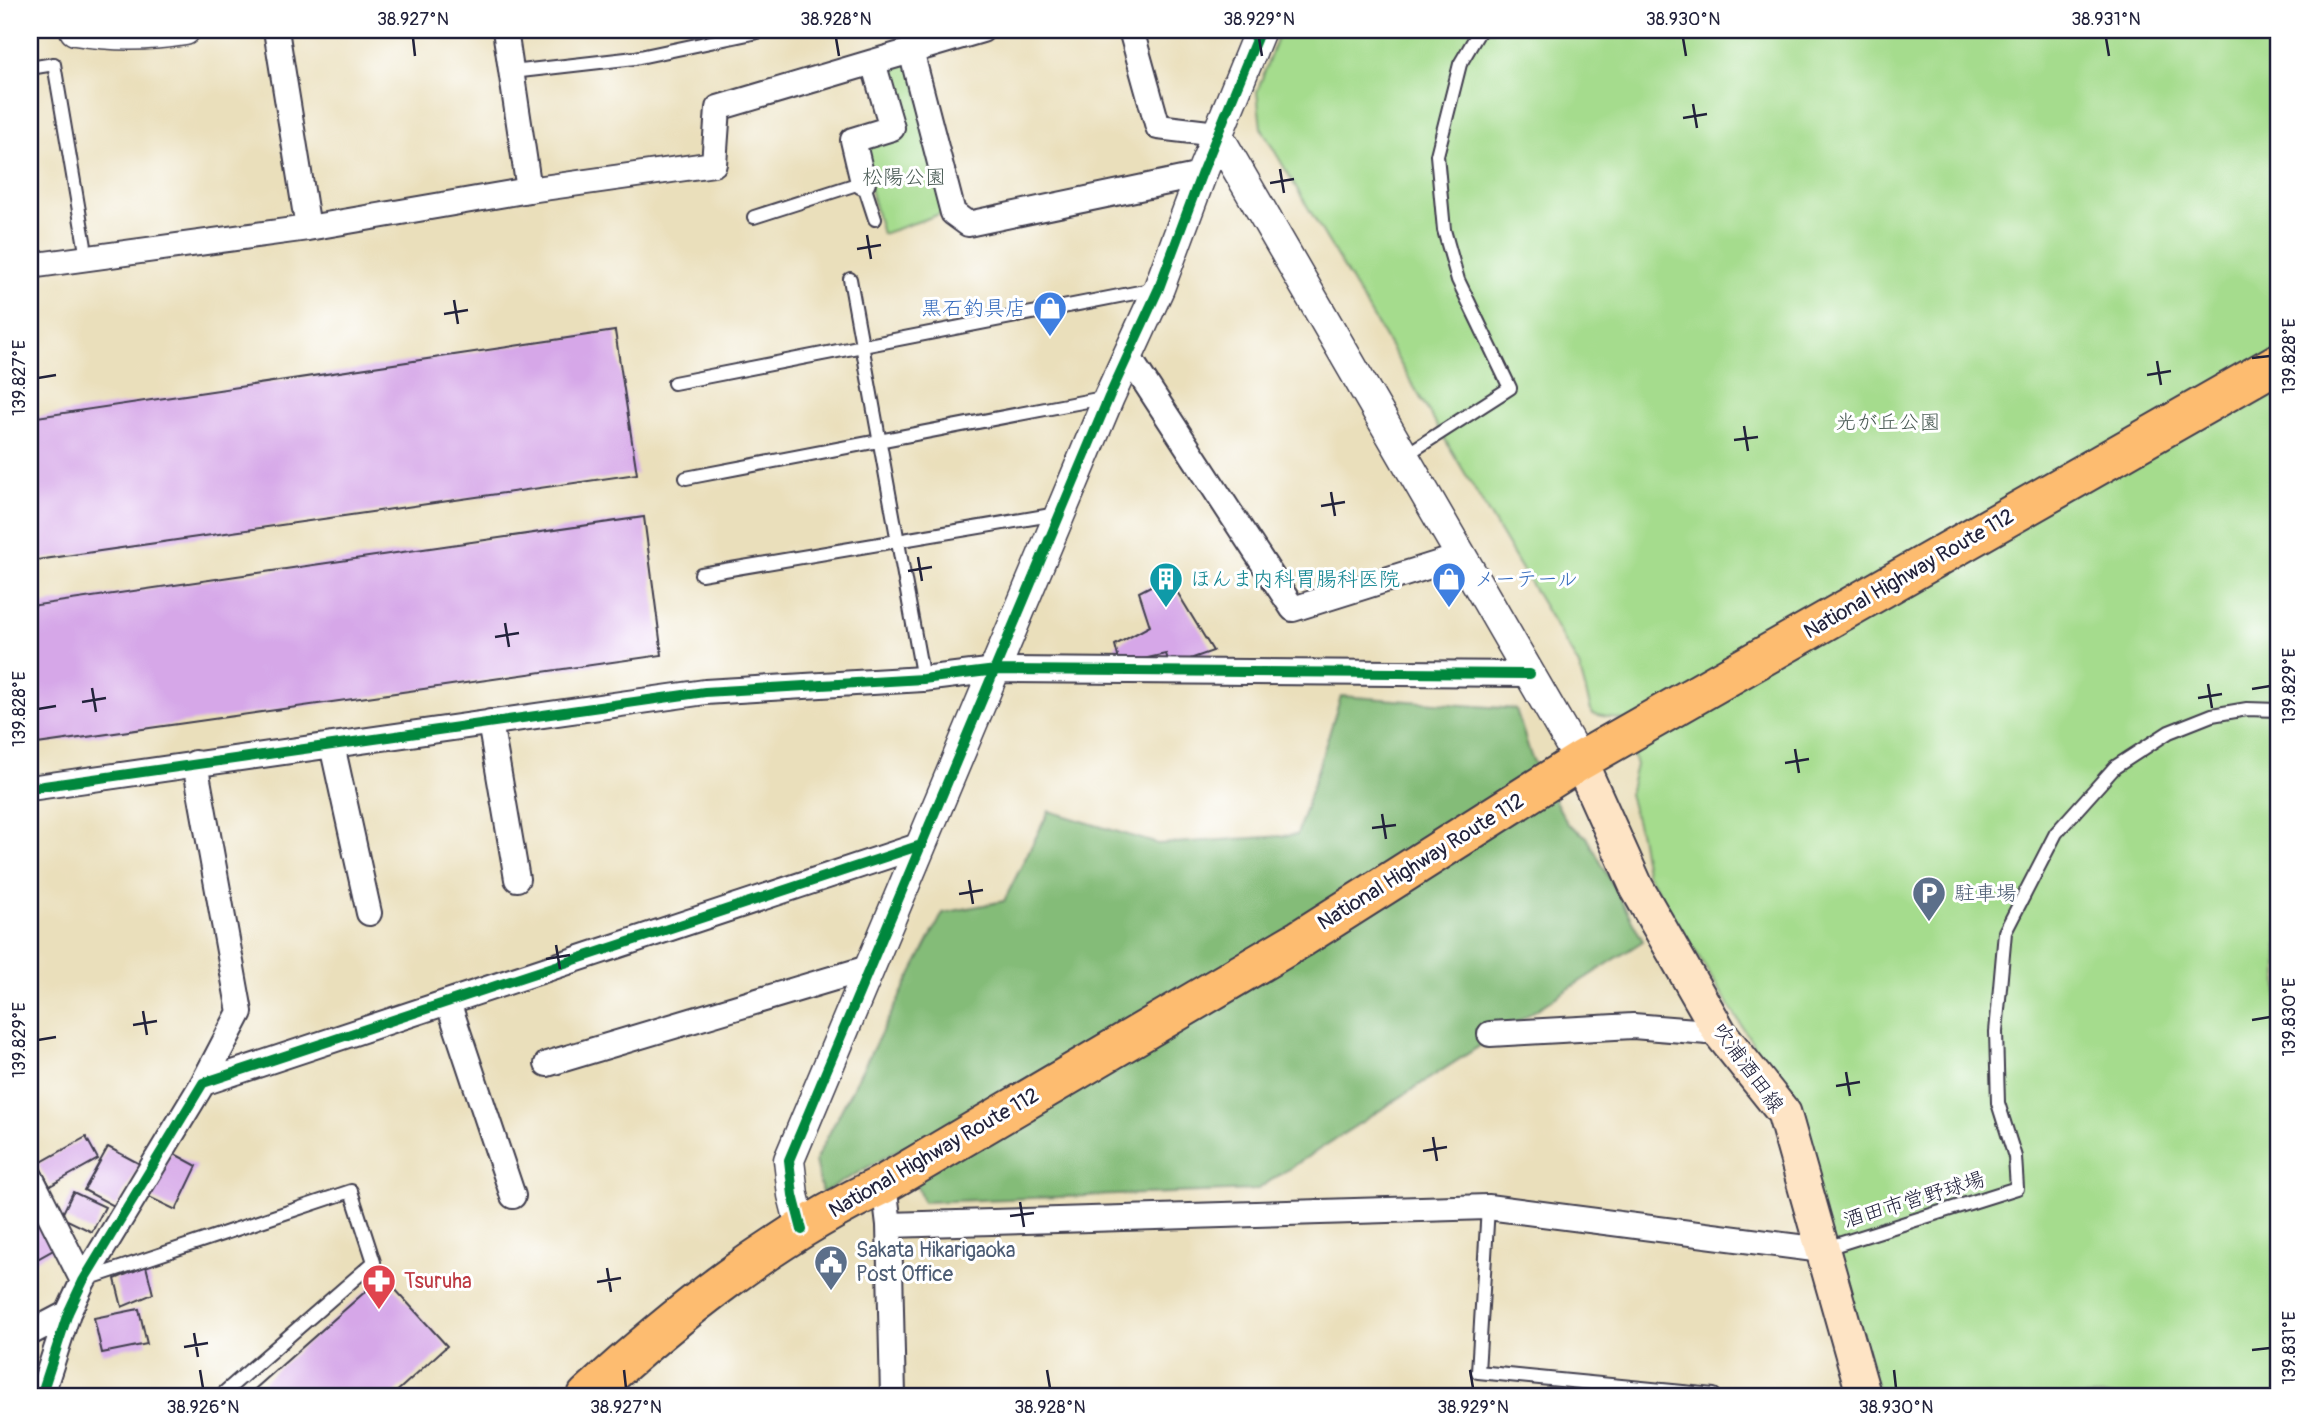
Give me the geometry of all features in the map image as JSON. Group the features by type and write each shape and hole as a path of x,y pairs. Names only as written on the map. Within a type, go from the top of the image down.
{"highway":[{"name":"National Highway Route 112","path":"587,1396 649,1338 754,1260 839,1205 884,1184 1300,939 1580,761 2278,363"}],"main road":[{"name":"吹浦酒田線","path":"1580,761 1637,888 1720,1033 1783,1113 1864,1396"}],"street":[{"path":"75,30 100,34 160,34 185,30"},
{"path":"276,30 308,228"},
{"path":"506,30 529,190"},
{"path":"30,266 308,228 529,190 714,164 718,108 982,30"},
{"path":"1131,30 1158,127 1217,134"},
{"path":"802,1230 793,1195 789,1160 918,846 996,670 1109,397 1159,288 1200,175 1260,30"},
{"path":"911,51 953,213 968,224 1200,175"},
{"path":"863,182 853,140 892,128 873,62"},
{"path":"1217,134 1580,761"},
{"path":"1128,356 1293,610 1462,556"},
{"path":"30,788 705,692 923,679 996,670 1530,674"},
{"path":"490,722 517,880"},
{"path":"332,745 369,913"},
{"path":"41,1396 68,1313 83,1280 203,1083 240,1012 195,763"},
{"path":"203,1083 918,846"},
{"path":"547,1064 868,968"},
{"path":"448,1002 513,1196"},
{"path":"1490,1034 1633,1026 1720,1033"},
{"path":"30,1176 83,1280"},
{"path":"884,1184 889,1225 893,1396"},
{"path":"889,1225 1488,1207 1822,1250"},
{"path":"30,1333 68,1313"}],"lane":[{"path":"512,72 635,58 767,30"},
{"path":"1404,456 1510,388 1458,280 1444,230 1437,155 1460,64 1480,30"},
{"path":"30,68 54,64 87,258"},
{"path":"754,217 863,182 875,219"},
{"path":"849,279 923,679"},
{"path":"674,383 1159,288"},
{"path":"686,478 1109,397"},
{"path":"701,574 1061,513"},
{"name":"酒田市営野球場","path":"1822,1250 2017,1188 2014,1157 1998,1103 1996,1032 2005,932 2056,833 2115,767 2169,732 2212,715 2247,709 2278,710"},
{"path":"83,1280 351,1191 374,1262 220,1396"},
{"path":"1488,1207 1478,1372 1714,1395"}],"green space":[{"name":"光が丘公園","path":"1280,30 2278,30 2278,1396 1880,1396 1789,1102 1646,872 1629,794 1636,765 1623,720 1592,714 1579,666 1261,128 1257,92"},
{"name":"松陽公園","path":"909,56 949,211 882,234 858,143 896,128 877,65"},
{"path":"1341,696 1516,709 1531,756 1567,823 1587,837 1643,941 1256,1190 923,1202 902,1148 822,1193 815,1161 943,913 1004,901 1049,811 1158,844 1297,835"}],"building":[{"path":"615,331 637,474 30,561 30,418"},
{"path":"644,517 662,655 30,745 30,606"},
{"name":"ほんま内科胃腸科医院","path":"1168,577 1213,651 1170,666 1166,654 1120,664 1115,645 1150,626 1139,592"},
{"path":"86,1137 98,1159 50,1186 38,1164"},
{"path":"108,1147 140,1164 116,1207 84,1190"},
{"path":"171,1152 197,1166 176,1210 149,1197"},
{"path":"73,1192 105,1207 92,1232 61,1217"},
{"path":"40,1222 55,1249 30,1263 30,1227"},
{"path":"146,1266 153,1294 122,1307 115,1279"},
{"name":"Tsuruha","path":"383,1276 447,1346 392,1396 247,1396"},
{"path":"139,1309 147,1344 102,1353 94,1318"}],"cycle path":[{"path":"802,1230 793,1195 789,1160 1109,397 1159,288 1260,30"},
{"path":"30,788 705,692 923,679 996,670 1530,674"},
{"path":"41,1396 68,1313 83,1281 203,1083 918,846"}],"place":[{"name":"黒石釣具店","path":"1050,338"},
{"name":"ほんま内科胃腸科医院","path":"1166,609"},
{"name":"メーテール","path":"1449,609"},
{"name":"駐車場","path":"1929,923"},
{"name":"Sakata Hikarigaoka Post Office","path":"831,1292"},
{"name":"Tsuruha","path":"379,1311"}]}
